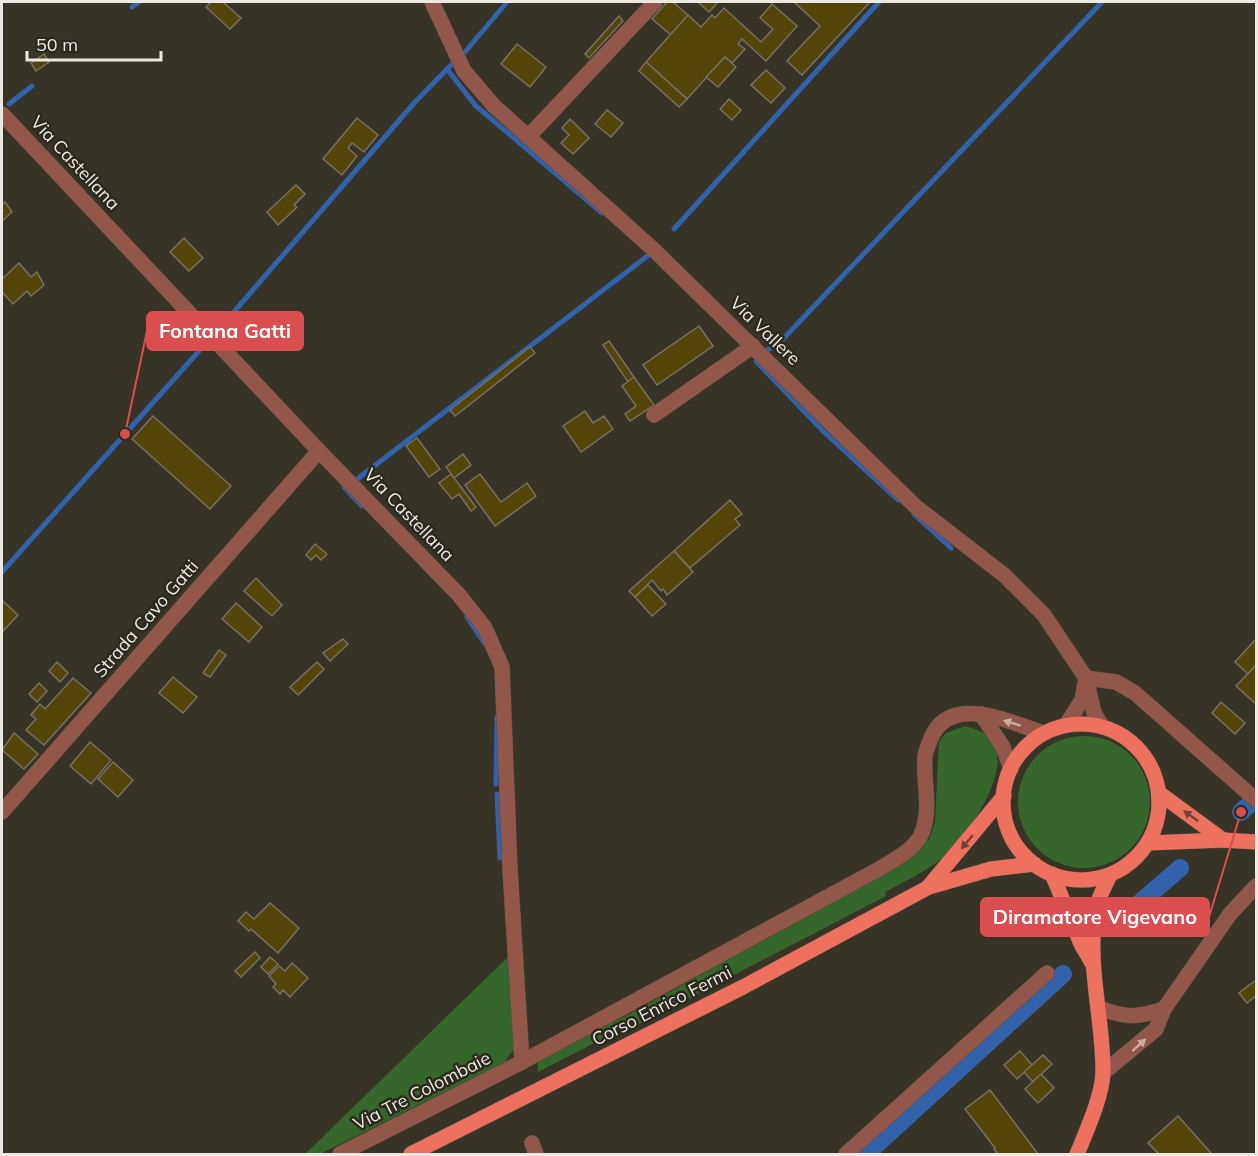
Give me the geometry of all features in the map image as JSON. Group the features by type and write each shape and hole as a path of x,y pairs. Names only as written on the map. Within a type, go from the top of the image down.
{"main road":[{"path":"1084,723 1102,726 1123,735 1140,751 1153,770 1159,793 1158,819 1148,843 1131,862 1110,875 1081,880 1052,874 1034,864 1020,850 1010,834 1005,815 1004,796 1011,768 1023,750 1043,733 1066,725 1084,723"},
{"path":"1159,793 1223,840"},
{"name":"Corso Enrico Fermi","path":"929,887 1004,796"},
{"path":"1148,843 1223,840 1257,842"},
{"name":"Corso Enrico Fermi","path":"411,1155 743,987 929,887 991,868 1034,864"},
{"path":"1052,874 1081,944 1092,963"},
{"path":"1077,1155 1104,1073 1099,1008 1092,963 1096,907 1110,875"}],"street":[{"name":"Via Vallere","path":"432,2 464,71 494,106 654,250 915,506 1012,583 1044,615 1086,678 1094,713 1102,726"},
{"path":"528,137 655,2"},
{"name":"Via Castellana","path":"4,120 459,595 485,628 502,668 510,869 522,1062"},
{"path":"654,416 753,346"},
{"name":"Strada Cavo Gatti","path":"2,812 319,451"},
{"path":"1066,725 1082,700 1086,678 1116,682 1135,693 1252,796"},
{"name":"Via Tre Colombaie","path":"340,1155 522,1062 879,869 912,848 923,830 925,753 935,730 949,718 964,714 981,714"},
{"path":"981,714 1043,733"},
{"path":"981,714 1003,747 1011,768"},
{"path":"1104,1073 1156,1029 1164,1009 1230,914 1257,886"},
{"path":"846,1155 1047,973"},
{"path":"1099,1008 1122,1016 1135,1017 1164,1009"}],"green space":[{"path":"965,726 984,733 993,742 997,755 996,771 984,805 962,836 941,859 921,873 885,892 886,896 601,1044 598,1041 538,1072 538,1059 631,1013 901,865 929,839 935,822 939,741 946,733"},
{"path":"1084,736 1109,741 1131,755 1145,777 1150,802 1145,827 1131,849 1109,863 1084,868 1059,863 1037,849 1023,827 1018,802 1023,777 1037,755 1059,741"},
{"path":"509,956 515,1047 505,1062 320,1154 305,1154"}],"building":[{"path":"211,2 223,2 241,18 230,29 206,7"},
{"path":"667,2 673,2 688,15 671,35 652,19"},
{"path":"698,2 718,2 709,12"},
{"path":"794,2 870,2 802,75 787,61 820,26"},
{"path":"772,4 797,26 766,61 742,39 738,44 745,49 732,63 725,57 687,99 646,62 688,15 701,27 712,15 715,18 724,8 761,42 773,29 760,18"},
{"path":"619,16 623,21 589,58 585,54"},
{"path":"517,44 546,67 530,87 501,64"},
{"path":"44,54 49,62 36,71 31,63"},
{"path":"725,57 736,67 718,87 706,77"},
{"path":"646,62 687,99 679,107 639,71"},
{"path":"766,70 785,88 771,103 751,85"},
{"path":"729,99 741,110 732,120 720,109"},
{"path":"607,110 623,123 611,137 595,124"},
{"path":"357,118 378,135 364,152 352,143 348,148 357,156 342,175 323,159"},
{"path":"570,119 589,138 573,154 561,143 569,135 562,128"},
{"path":"296,185 305,194 294,205 297,207 278,225 267,212"},
{"path":"5,202 12,212 2,221 2,205"},
{"path":"184,238 203,258 189,271 170,252"},
{"path":"19,263 31,277 37,272 44,285 31,296 27,291 13,304 2,292 2,279"},
{"path":"699,326 713,346 657,385 643,365"},
{"path":"609,341 634,377 628,382 603,345"},
{"path":"530,347 535,353 455,416 450,410"},
{"path":"634,377 654,405 630,421 625,414 636,406 622,386"},
{"path":"585,411 593,423 604,416 613,429 581,452 563,426"},
{"path":"153,416 231,486 210,509 132,439"},
{"path":"417,438 440,469 429,477 406,446"},
{"path":"463,454 471,465 454,478 446,467"},
{"path":"451,474 476,507 471,511 459,494 452,499 439,483"},
{"path":"480,474 501,502 527,483 536,496 495,526 465,485"},
{"path":"730,500 742,514 735,519 740,525 690,568 674,551"},
{"path":"315,544 327,554 321,560 316,555 311,560 306,555"},
{"path":"674,551 693,572 667,595 652,580 635,597 629,591"},
{"path":"256,578 282,605 272,616 244,591"},
{"path":"648,585 666,604 652,616 635,597"},
{"path":"2,600 18,615 2,632"},
{"path":"236,603 262,627 249,642 222,619"},
{"path":"343,639 348,644 330,661 323,653"},
{"path":"1256,639 1256,665 1248,674 1235,662"},
{"path":"219,650 226,655 210,677 203,673"},
{"path":"57,662 68,673 60,682 49,671"},
{"path":"317,662 324,669 298,695 290,687"},
{"path":"1256,665 1256,704 1236,686"},
{"path":"173,677 197,697 183,713 159,693"},
{"path":"73,678 91,693 44,745 26,730 36,719 31,715 40,704 45,709"},
{"path":"39,683 47,691 37,702 29,694"},
{"path":"1221,702 1245,723 1235,734 1212,713"},
{"path":"14,733 38,754 24,769 2,750"},
{"path":"90,742 111,760 91,784 70,766"},
{"path":"113,762 133,780 118,797 98,779"},
{"path":"270,903 299,928 278,953 251,929 249,931 238,921 246,912 254,919"},
{"path":"255,952 260,958 241,977 235,971"},
{"path":"270,957 278,964 268,974 261,967"},
{"path":"292,963 308,978 290,997 283,990 280,994 273,987 276,984 269,976 279,966 285,971"},
{"path":"1256,980 1256,996 1247,1003 1239,993"},
{"path":"1020,1051 1032,1065 1017,1079 1004,1065"},
{"path":"1043,1055 1052,1064 1033,1082 1024,1072"},
{"path":"1041,1074 1054,1088 1038,1103 1025,1089"},
{"path":"990,1090 1038,1154 998,1154 994,1149 965,1109"},
{"path":"1178,1116 1211,1153 1159,1154 1148,1143"}],"waterway":[{"path":"132,7 139,2"},
{"path":"465,52 507,2"},
{"path":"674,229 879,2"},
{"path":"766,351 783,339 1102,2"},
{"path":"221,327 414,103 452,64"},
{"path":"447,69 475,105 602,213"},
{"path":"9,104 32,86"},
{"path":"356,480 650,254 648,252"},
{"path":"2,572 199,351"},
{"path":"756,361 824,432 898,500"},
{"path":"344,487 362,506"},
{"path":"914,514 951,548"},
{"path":"467,617 485,644"},
{"path":"496,784 497,717"},
{"path":"497,794 500,858"},
{"path":"1241,812 1256,798"},
{"path":"1111,928 1180,868"},
{"path":"866,1154 1063,974"}],"place":[{"name":"Fontana Gatti","path":"125,434"},
{"name":"Diramatore Vigevano","path":"1241,812"}]}
